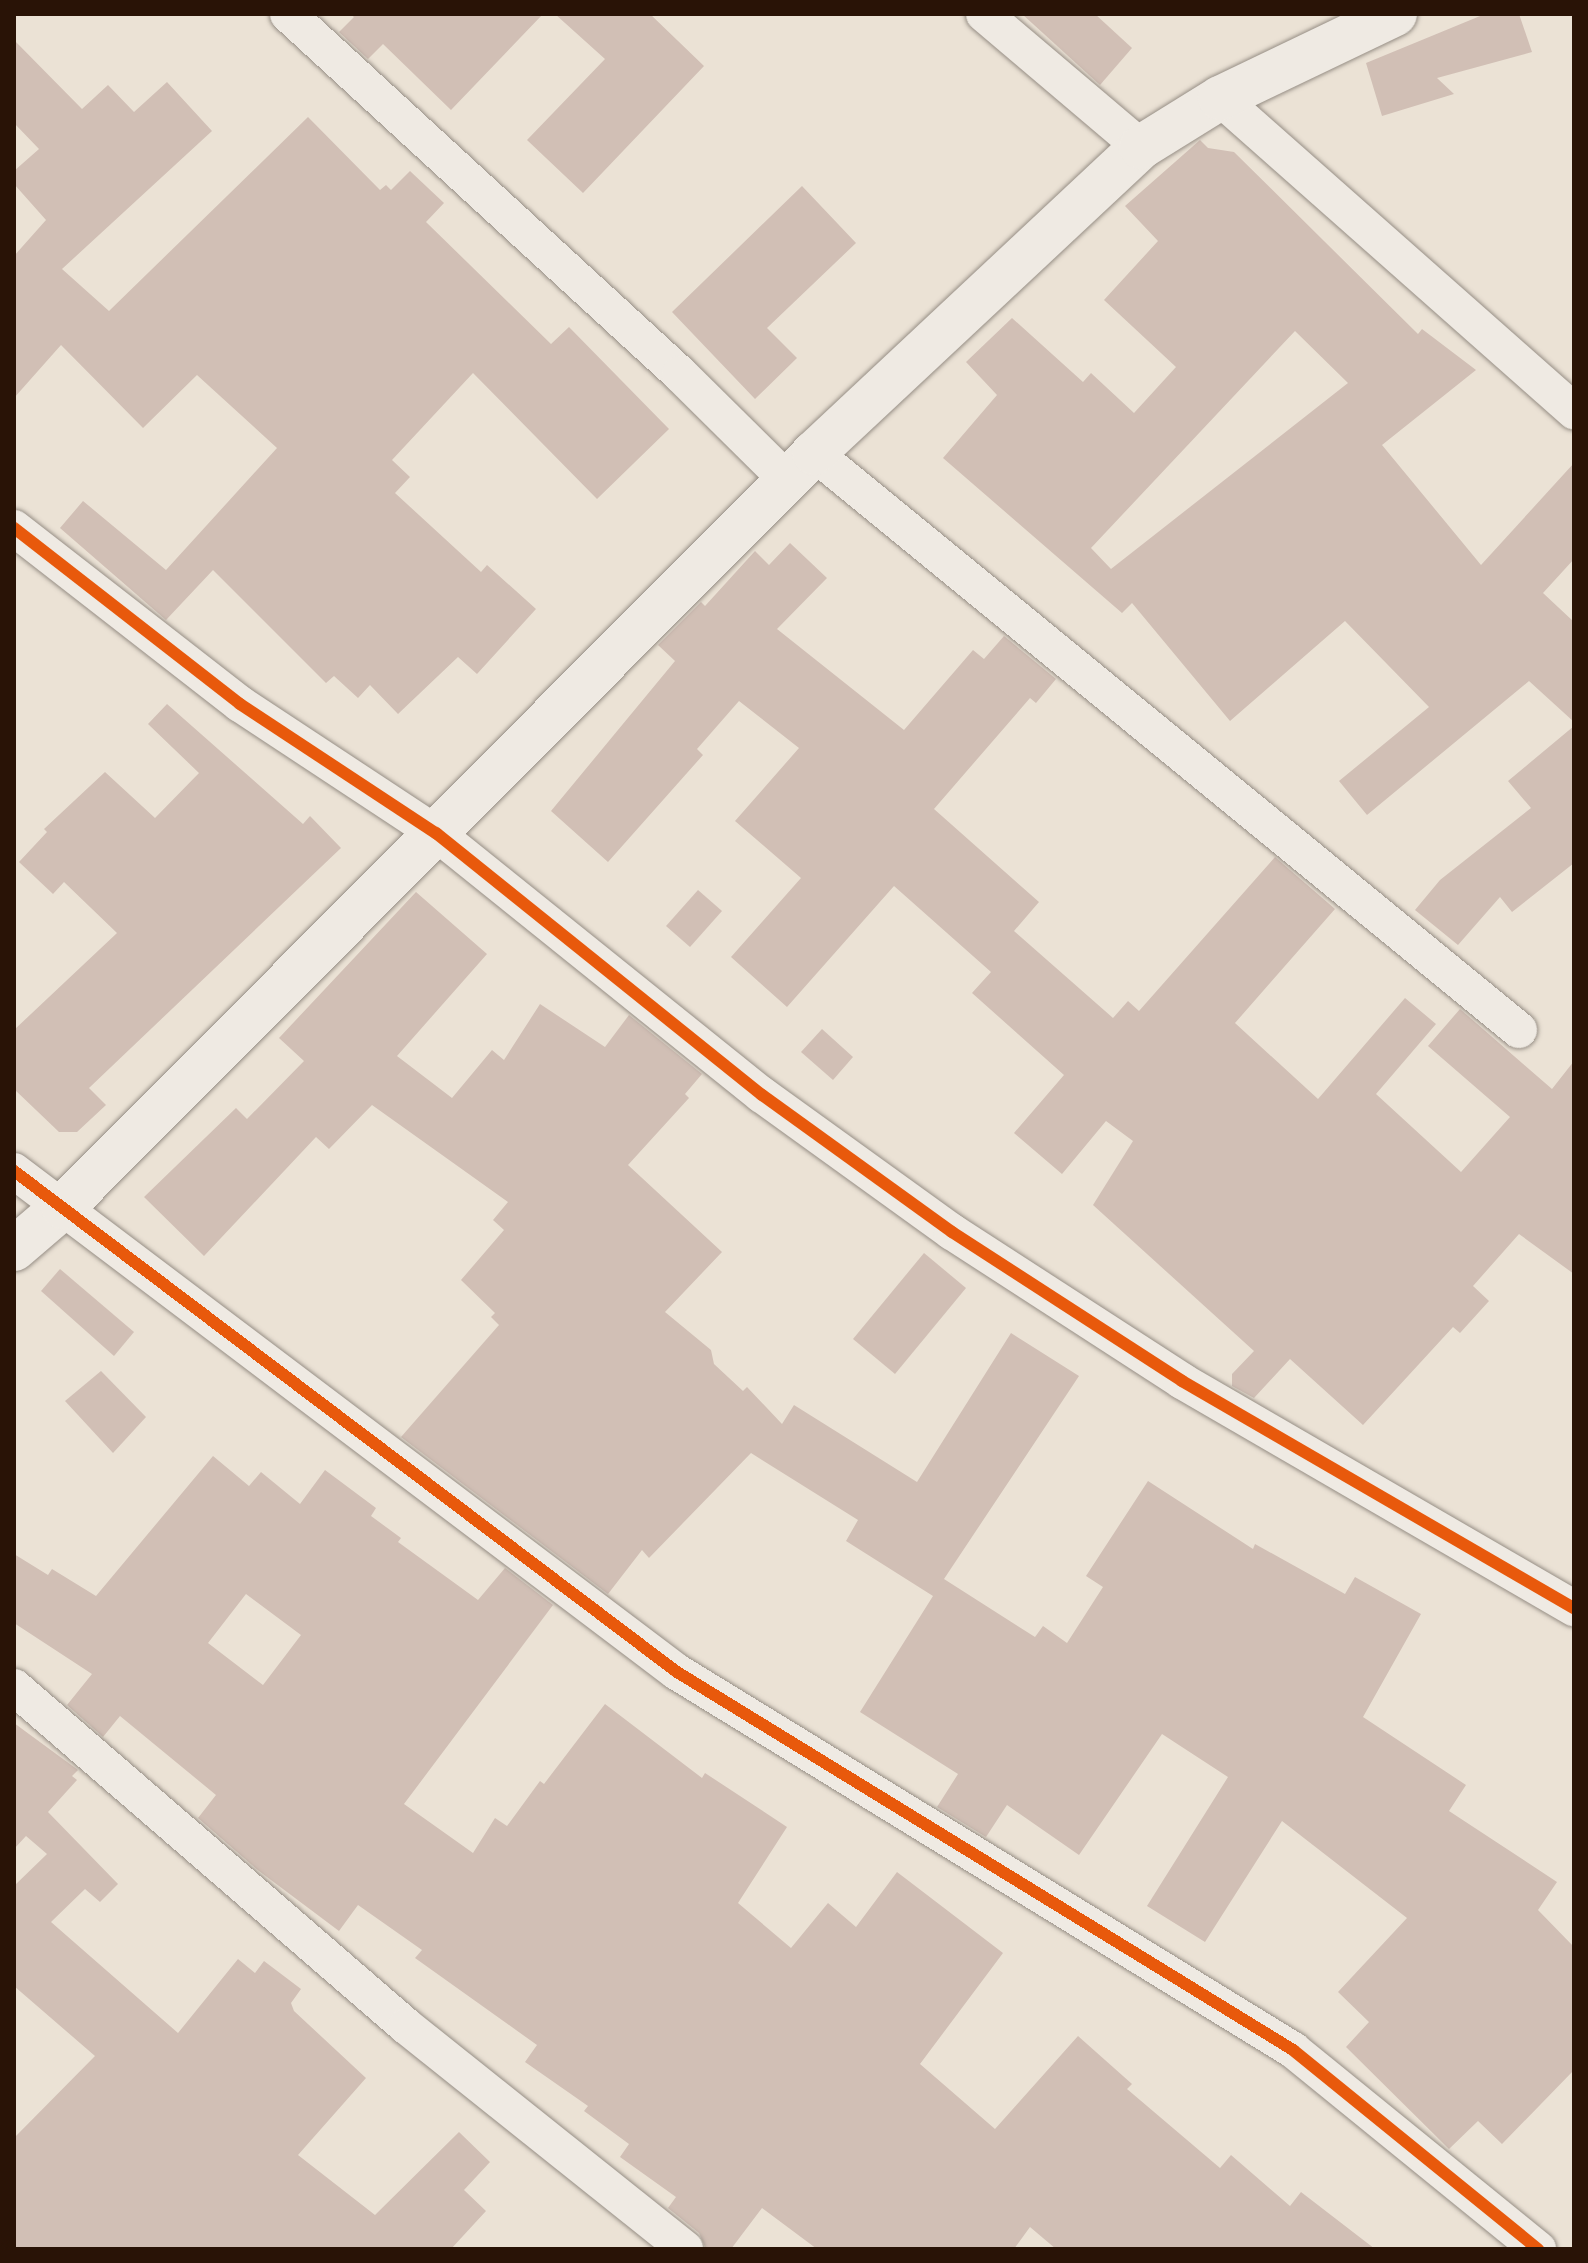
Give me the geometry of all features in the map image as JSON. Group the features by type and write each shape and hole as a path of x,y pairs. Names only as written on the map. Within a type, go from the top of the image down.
{"street":[{"path":"288,14 680,374 1519,1030"},
{"path":"984,14 1141,147"},
{"path":"14,1249 63,1207 801,467 1141,147 1220,98 1395,14"},
{"path":"1220,98 1574,411"},
{"path":"14,528 240,704 436,833 762,1095 952,1232 1182,1381 1574,1608"},
{"path":"14,1171 677,1672 1293,2050 1538,2249"},
{"path":"14,1687 406,2026 685,2249"}],"building":[{"path":"350,14 543,14 451,110 383,44 368,59 339,32 354,17"},
{"path":"555,14 650,14 704,66 583,193 527,140 605,59"},
{"path":"1022,14 1095,14 1132,48 1100,85"},
{"path":"1485,14 1519,14 1532,52 1437,78 1454,94 1382,116 1366,63"},
{"path":"14,40 82,109 108,85 134,112 167,82 212,131 62,269 109,311 308,117 380,190 386,185 391,190 410,171 444,203 426,222 551,344 569,327 669,429 597,499 473,373 392,460 410,477 395,493 481,572 487,565 536,609 477,674 458,657 398,714 370,685 358,698 334,676 326,683 213,570 166,620 60,528 83,501 166,570 277,448 197,375 143,428 61,345 14,398 14,256 46,220 14,184 14,171 39,149 14,123"},
{"path":"1200,140 1208,148 1234,152 1418,334 1422,329 1476,370 1382,445 1481,565 1574,463 1574,559 1543,593 1574,622 1574,722 1529,681 1367,815 1339,781 1429,707 1345,621 1230,721 1132,603 1122,613 943,458 997,395 966,362 1012,318 1083,382 1091,373 1134,413 1176,367 1104,300 1158,241 1125,206","holes":["1295,331 1348,383 1111,569 1091,548"]},
{"path":"802,186 856,243 767,328 797,358 755,399 672,312"},
{"path":"790,543 827,578 777,629 904,730 973,650 984,659 1004,636 1056,679 1036,703 1030,698 934,809 1039,902 1014,931 1113,1018 1128,1001 1139,1011 1275,857 1335,909 1235,1023 1318,1099 1405,998 1436,1024 1376,1094 1461,1172 1510,1117 1428,1046 1460,1009 1552,1089 1574,1061 1574,1274 1519,1234 1473,1286 1489,1301 1460,1333 1453,1327 1363,1425 1290,1359 1254,1398 1232,1386 1232,1374 1254,1351 1093,1205 1133,1141 1106,1121 1062,1174 1014,1133 1064,1075 972,993 991,972 894,886 787,1007 731,957 801,878 735,821 799,748 739,701 697,749 703,755 608,862 551,811 675,661 658,645 701,602 705,606 755,551 769,565"},
{"path":"167,704 303,824 310,816 341,848 89,1088 106,1105 77,1132 59,1132 14,1089 14,1030 117,933 64,882 53,894 19,862 47,832 44,829 105,772 155,818 199,773 148,724"},
{"path":"1574,726 1574,863 1512,912 1500,897 1458,945 1415,910 1440,880 1531,808 1508,781"},
{"path":"698,890 722,911 690,947 666,926"},
{"path":"416,892 487,954 397,1056 452,1098 492,1050 504,1060 540,1004 605,1047 629,1015 702,1074 685,1094 689,1098 628,1165 722,1252 665,1312 711,1350 714,1364 743,1391 747,1387 782,1424 794,1405 917,1482 1011,1333 1079,1376 944,1579 1035,1637 1043,1626 1067,1643 1103,1587 1086,1576 1148,1481 1253,1549 1255,1544 1345,1594 1355,1577 1421,1614 1363,1717 1466,1785 1449,1811 1557,1882 1538,1910 1574,1947 1574,2070 1502,2144 1478,2121 1449,2149 1346,2047 1369,2022 1338,1992 1407,1918 1282,1821 1205,1942 1147,1906 1228,1777 1162,1734 1079,1855 1007,1805 986,1837 937,1807 958,1774 860,1712 933,1596 846,1541 858,1520 751,1453 649,1558 642,1550 608,1594 401,1437 499,1325 491,1317 495,1313 461,1280 504,1230 493,1220 508,1202 372,1105 329,1149 316,1137 204,1256 144,1197 236,1108 247,1119 304,1061 279,1038"},
{"path":"822,1029 853,1057 833,1080 801,1052"},
{"path":"924,1253 966,1288 895,1374 853,1339"},
{"path":"60,1269 134,1332 114,1356 41,1291"},
{"path":"101,1371 146,1417 113,1453 65,1401"},
{"path":"213,1456 249,1486 261,1472 300,1504 325,1470 376,1508 371,1516 401,1538 398,1542 478,1600 505,1568 553,1605 404,1804 473,1853 495,1818 507,1826 540,1781 544,1784 605,1704 702,1778 705,1773 787,1827 738,1903 791,1948 828,1903 856,1927 897,1872 1003,1953 920,2064 995,2129 1078,2036 1132,2084 1127,2089 1220,2168 1231,2155 1290,2206 1301,2192 1375,2249 1056,2249 1030,2227 1014,2249 817,2249 762,2208 731,2249 706,2249 699,2233 668,2208 676,2197 620,2157 629,2144 584,2111 588,2106 525,2062 537,2045 415,1958 422,1950 358,1905 339,1931 259,1871 198,1818 216,1795 120,1716 103,1737 67,1705 92,1674 14,1623 14,1554 48,1575 52,1569 96,1596","holes":["246,1594 301,1635 263,1685 208,1643"]},
{"path":"14,1723 78,1770 72,1776 77,1780 48,1812 118,1884 100,1902 85,1889 51,1922 178,2033 238,1959 255,1973 264,1961 301,1989 291,2003 294,2011 366,2078 298,2155 375,2215 459,2132 490,2162 464,2190 486,2211 451,2249 14,2249 14,2138 95,2056 14,1986 14,1886 47,1854 26,1836 14,1849"}],"cycle path":[{"path":"14,528 240,704 436,833 762,1095 952,1232 1182,1381 1574,1608"},
{"path":"14,1171 677,1672 1293,2050 1538,2249"}]}
